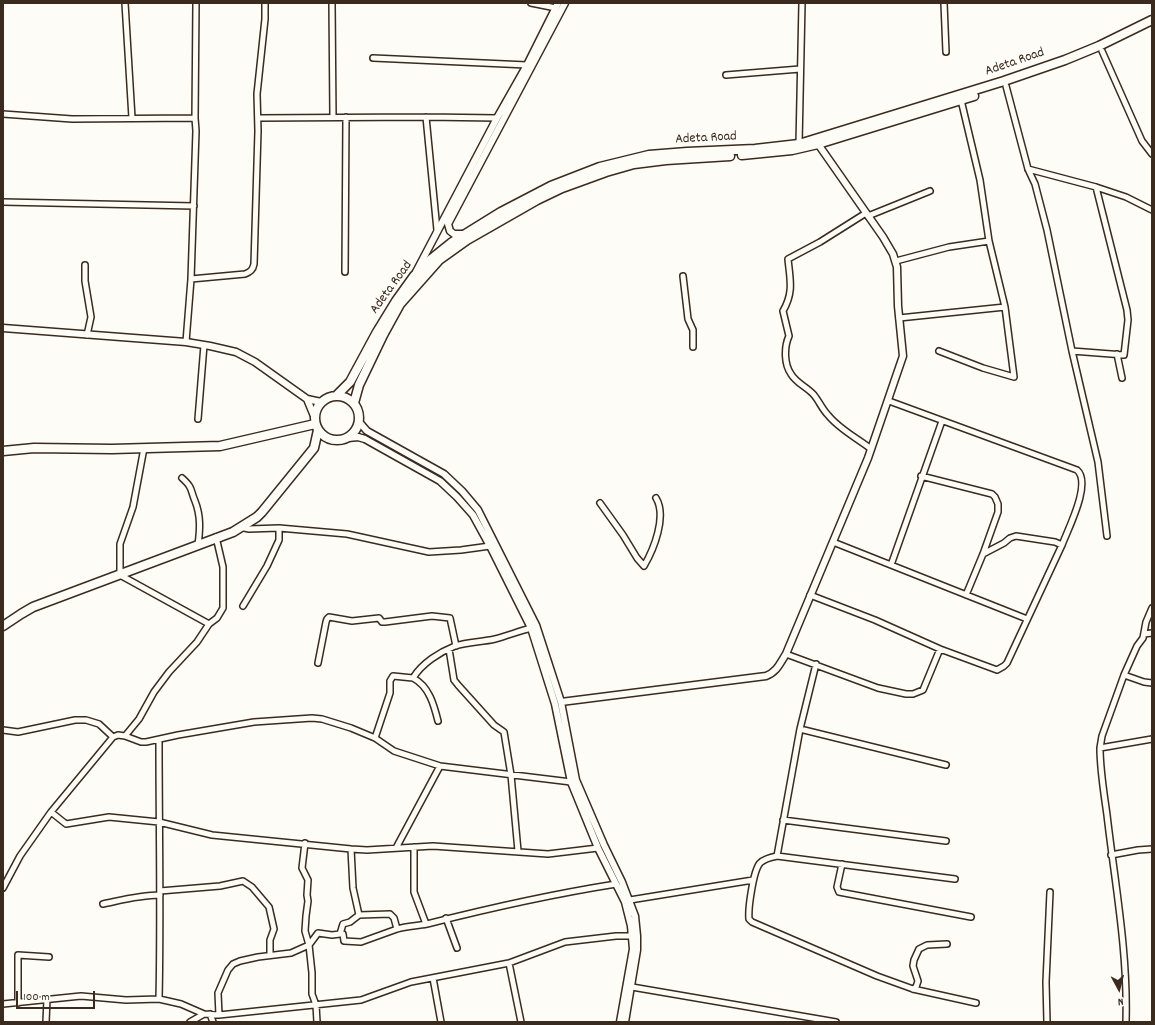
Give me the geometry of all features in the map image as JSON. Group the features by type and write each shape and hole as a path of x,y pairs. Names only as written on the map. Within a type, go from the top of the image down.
{"main road":[{"name":"Adeta Road","path":"354,403 359,385 400,304 439,260 467,240 537,200 600,167 649,156 687,152 755,149 799,144 1004,81 1099,46 1152,20"},
{"name":"Adeta Road","path":"337,395 350,382 396,301 414,276 431,259 464,234 522,200 551,186 641,164 666,160 772,153 818,144 1006,86 1066,65 1102,51 1152,26"},
{"path":"3,626 33,607 233,532 257,517 314,448 331,440 348,438 355,432 360,423 359,412 354,403 345,396 337,395 328,397 321,402 316,409 314,448"},
{"path":"316,423 323,436 331,440"},
{"path":"3,451 34,448 220,446 316,423"}],"street":[{"path":"125,3 132,118"},
{"path":"186,342 191,279 194,206 196,130 196,3"},
{"path":"191,279 245,274 250,273 253,269 255,256 258,118 257,94 265,19 265,3"},
{"path":"332,3 333,118"},
{"path":"414,276 437,230 527,65 557,5 531,3"},
{"path":"464,234 454,234 450,231 448,224 565,3"},
{"path":"799,144 802,3"},
{"path":"944,3 946,52"},
{"path":"1102,51 1142,141 1152,154"},
{"path":"373,58 527,65"},
{"path":"726,75 800,69"},
{"path":"1006,86 1028,170 1035,184 1047,230 1072,351 1098,462 1107,536"},
{"path":"939,351 983,368 1014,377 1005,307 989,241 980,180 961,100"},
{"path":"3,114 72,119 195,118"},
{"path":"345,272 346,117"},
{"path":"426,117 437,230"},
{"path":"258,118 497,118"},
{"path":"561,702 766,676 775,671 786,654 871,449 903,356 896,261 884,237 818,144"},
{"path":"1028,170 1096,187 1126,197 1152,210"},
{"path":"1072,351 1124,355 1128,320 1127,310 1096,187"},
{"path":"871,449 828,416 813,395 791,375 786,361 786,343 789,336 783,311 789,300 791,286 788,259 867,214 930,191"},
{"path":"3,202 194,206"},
{"path":"896,261 949,247 989,241"},
{"path":"85,265 85,281 91,317 87,335"},
{"path":"683,276 688,319 693,330 694,347"},
{"path":"899,318 1005,307"},
{"path":"3,328 186,342 236,352 255,362 306,399 321,402"},
{"path":"198,419 204,345"},
{"path":"1116,354 1122,378"},
{"path":"306,399 316,423"},
{"path":"810,595 875,620 940,649 997,670 1001,669 1007,663 1062,545 1079,500 1082,480 1080,473 1077,470 888,401"},
{"path":"891,565 921,476 942,421"},
{"path":"360,423 368,431 444,474 462,491 478,510 490,546 531,628 555,704 571,782 594,831 630,900 635,916 637,950 632,987 620,1022"},
{"path":"348,438 358,437 365,439 440,481 457,496 486,533 536,626 561,702 576,780 594,831 598,848 625,902 631,926 633,949 626,1001 625,1022"},
{"path":"144,448 133,507 120,544 120,575 209,624"},
{"path":"921,476 992,494 995,497 998,512 966,595"},
{"path":"182,478 190,485 199,508 200,528 198,545"},
{"path":"600,503 644,566 651,554 659,524 660,512 656,498"},
{"path":"239,527 249,529 279,528 347,534 430,552 490,546"},
{"path":"243,606 267,566 279,540 279,528"},
{"path":"983,554 1016,536 1055,542 1062,545"},
{"path":"125,736 139,719 154,692 169,672 197,642 209,624 217,618 223,608 223,567 216,538"},
{"path":"833,542 1028,619"},
{"path":"1126,1022 1127,992 1123,939 1111,856 1100,748 1102,736 1124,675 1144,634 1146,622 1152,608"},
{"path":"318,663 326,622 329,617 352,621 379,618 382,622 432,616 450,618 456,646"},
{"path":"413,678 417,671 435,656 456,646 496,639 531,628"},
{"path":"1144,634 1152,633"},
{"path":"449,649 454,680 494,725 504,732 511,775 518,851"},
{"path":"786,654 878,688 913,694 922,690 940,649"},
{"path":"778,856 783,820 800,729 816,664"},
{"path":"1124,675 1144,682 1152,683"},
{"path":"375,738 390,693 390,681 393,676 413,678 421,683 433,704 438,721"},
{"path":"3,888 20,856 51,812 113,737 118,735 141,742 146,742 254,722 312,718 322,719 351,728 375,738 394,751 440,766 571,782"},
{"path":"3,730 18,732 75,720 86,720 99,724 113,737"},
{"path":"800,729 946,765"},
{"path":"1100,748 1152,739"},
{"path":"159,740 158,822 160,998"},
{"path":"396,848 440,766"},
{"path":"51,812 66,824 109,817 158,822 212,835 351,849 367,850 414,847 454,847 548,854 598,848"},
{"path":"783,820 946,841"},
{"path":"304,844 302,868 308,880 308,901 305,931 309,945 312,973 312,994 316,1005 317,1022"},
{"path":"414,847 414,892 426,924"},
{"path":"351,849 353,888 359,915"},
{"path":"1111,856 1138,850 1152,849"},
{"path":"955,879 778,856 761,863 756,869 753,880 749,916 752,922 877,976 913,989 976,1003"},
{"path":"842,864 837,887 839,892 972,917"},
{"path":"103,904 125,898 220,886 240,880 252,887 269,907 274,929 270,940 270,955"},
{"path":"630,900 753,880"},
{"path":"219,1015 218,993 232,964 270,955 288,954 309,945 318,934 343,934 344,941 361,942 397,929 426,924 446,918 569,891 616,884"},
{"path":"1047,1022 1046,982 1050,892"},
{"path":"340,934 343,924 350,922 359,915 390,914 394,918 397,929"},
{"path":"446,918 457,948"},
{"path":"3,1004 81,996 126,1000 160,998 207,1014 219,1015 316,1005 361,1000 411,982 509,962 565,942 616,936 633,936"},
{"path":"913,989 916,987 918,981 913,966 919,949 927,945 947,944"},
{"path":"18,1003 18,956 49,957"},
{"path":"509,962 521,1022"},
{"path":"433,978 441,1022"},
{"path":"632,987 836,1022"},
{"path":"46,1022 47,999"},
{"path":"190,1022 207,1014"},
{"path":"207,1014 213,1022"}]}
